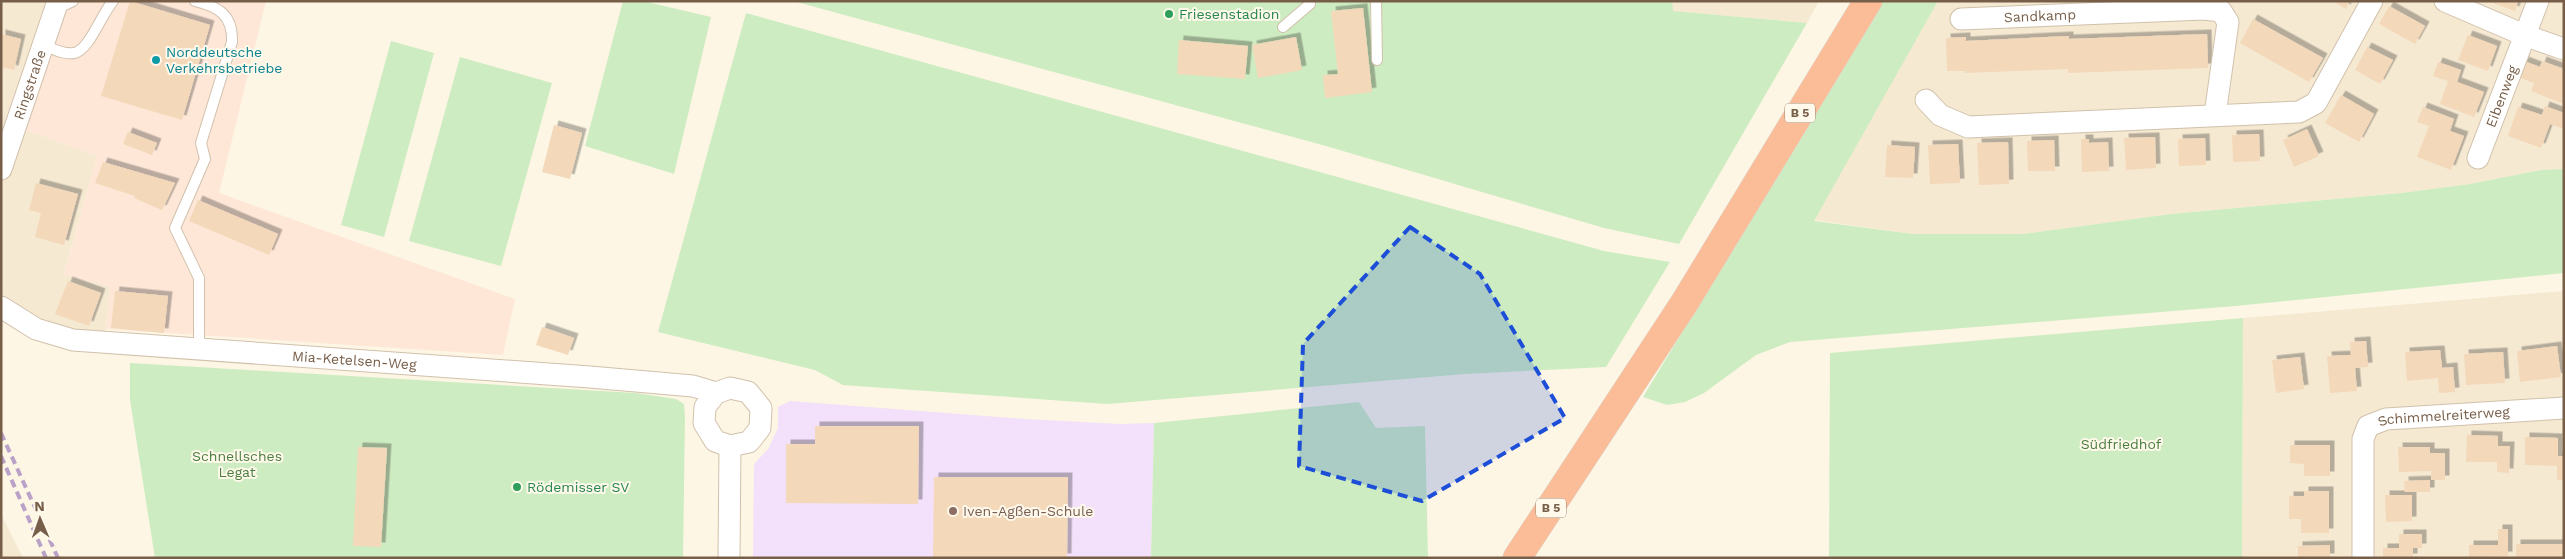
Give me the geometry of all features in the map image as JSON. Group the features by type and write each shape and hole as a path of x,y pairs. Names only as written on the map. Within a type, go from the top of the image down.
{"highway":[{"name":"B 5","path":"1518,558 1684,302 1868,1"}],"street":[{"path":"1926,100 1940,115 1968,127 2299,112 2316,103 2372,1"},
{"path":"2445,1 2524,35 2564,49"},
{"name":"Eibenweg","path":"2478,158 2538,1"},
{"name":"Ringstraße","path":"1,169 44,45 62,4"},
{"name":"Sandkamp","path":"1961,19 2204,9 2221,11 2228,22 2215,115"},
{"name":"Mia-Ketelsen-Weg","path":"1,307 36,329 73,340 638,381 693,386 716,393 730,388 748,392 760,408 760,428 749,442 730,446"},
{"path":"716,393 705,407 704,423 715,441 730,446 729,558"},
{"name":"Schimmelreiterweg","path":"2363,558 2363,439 2368,426 2386,419 2564,408"}],"lane":[{"path":"44,45 62,52 75,54 84,48 113,1"},
{"path":"195,1 213,6 226,17 233,29 232,42 201,143 204,159 175,228 199,278 199,349"},
{"path":"1376,1 1378,60"},
{"path":"1283,27 1311,2"}],"highlighted area":[{"path":"1410,227 1480,274 1565,418 1422,501 1299,466 1303,344"}],"shaded area":[{"path":"1,1 47,1 20,128 97,156 64,274 110,287 106,329 103,334 1,318"},
{"path":"66,1 266,1 219,193 515,299 503,355 106,329 110,287 64,275 97,156 20,128"},
{"path":"1672,1 1819,1 1807,23 1672,11"},
{"path":"1938,1 2564,1 2564,169 2541,170 2470,184 2401,193 2171,214 2023,234 1913,234 1813,220"},
{"path":"2564,291 2564,558 2242,558 2243,318"},
{"name":"Iven-Agßen-Schule","path":"790,401 1026,419 1120,424 1154,423 1151,558 753,558 754,464 768,449 778,428 778,407"},
{"path":"1,514 23,558 1,558"}],"green space":[{"path":"623,1 643,1 711,17 674,174 585,146"},
{"path":"793,1 1672,1 1673,11 1807,23 1679,244 1604,228 1326,146"},
{"path":"1882,1 1938,1 1814,221 1913,234 2023,234 2171,214 2401,193 2470,184 2541,170 2564,169 2564,273 2235,306 1790,342 1756,355 1704,393 1685,402 1667,405 1643,397"},
{"path":"746,13 1604,251 1670,262 1606,367 1465,374 1107,404 843,385 815,370 658,332"},
{"path":"391,41 434,53 384,237 341,225"},
{"path":"460,57 552,83 501,266 409,241"},
{"name":"Südfriedhof","path":"2243,318 2242,558 1829,558 1830,353"},
{"name":"Schnellsches Legat","path":"130,363 636,393 676,399 684,404 685,417 683,558 155,558 130,400"},
{"path":"1359,402 1376,428 1425,426 1428,558 1151,558 1154,423"}],"building":[{"name":"Norddeutsche Verkehrsbetriebe","path":"130,1 210,25 182,120 101,96"},
{"path":"2333,1 2350,1 2346,9"},
{"path":"2487,1 2518,1 2515,11"},
{"path":"2389,6 2425,26 2415,44 2379,24"},
{"path":"1363,8 1372,92 1325,98 1323,75 1338,74 1331,11"},
{"path":"2253,19 2323,58 2309,82 2240,43"},
{"path":"1,34 21,39 14,70 1,67"},
{"path":"2207,34 2208,68 2068,73 2068,69 1965,73 1965,71 1947,71 1946,38 1966,37 1966,41 2069,36 2069,39"},
{"path":"2468,35 2497,46 2488,71 2458,60"},
{"path":"1296,37 1302,70 1258,78 1252,45"},
{"path":"1179,40 1248,46 1245,79 1177,74"},
{"path":"2367,47 2393,60 2380,84 2355,70"},
{"path":"2524,61 2540,67 2542,61 2564,69 2564,104 2531,91 2534,83 2518,77"},
{"path":"2438,62 2461,70 2457,82 2484,92 2474,117 2440,104 2448,81 2433,76"},
{"path":"2341,95 2374,114 2359,142 2325,123"},
{"path":"2545,106 2564,113 2564,129 2550,124 2541,148 2508,136 2518,107 2542,115"},
{"path":"2423,107 2454,119 2450,131 2464,136 2451,170 2417,157 2429,126 2417,122"},
{"path":"554,125 582,133 570,179 542,172"},
{"path":"2307,129 2319,156 2294,167 2283,140"},
{"path":"128,132 157,143 152,155 123,144"},
{"path":"2259,134 2260,161 2233,162 2232,135"},
{"path":"2155,137 2156,168 2126,170 2124,138"},
{"path":"2205,138 2206,165 2179,166 2178,139"},
{"path":"2081,139 2089,139 2089,143 2108,142 2109,171 2082,172"},
{"path":"2054,140 2055,171 2028,171 2027,141"},
{"path":"2008,142 2009,184 1979,185 1977,143"},
{"path":"1958,144 1960,183 1930,184 1928,145"},
{"path":"1887,145 1915,147 1913,178 1885,177"},
{"path":"103,162 175,183 162,210 134,198 135,196 95,183"},
{"path":"36,183 78,194 64,245 35,237 41,213 29,210"},
{"path":"198,200 278,234 269,255 189,221"},
{"path":"68,281 101,293 89,326 55,314"},
{"path":"115,291 168,296 164,333 111,328"},
{"path":"542,327 574,338 568,355 536,345"},
{"path":"2366,341 2368,367 2355,368 2357,391 2330,393 2327,356 2351,355 2350,342"},
{"path":"2557,346 2561,377 2520,382 2517,351"},
{"path":"2440,350 2442,368 2453,367 2455,392 2439,393 2438,378 2407,381 2405,352"},
{"path":"2503,352 2505,383 2466,385 2464,354"},
{"path":"2300,357 2304,389 2276,393 2272,360"},
{"path":"815,426 919,426 918,504 786,503 786,444 815,444"},
{"path":"2467,435 2498,436 2498,446 2510,446 2509,473 2497,472 2497,462 2466,462"},
{"path":"2525,437 2558,438 2558,456 2564,456 2564,480 2557,480 2557,466 2525,465"},
{"path":"2290,445 2330,445 2330,476 2304,476 2304,464 2290,463"},
{"path":"358,447 387,448 381,547 353,546"},
{"path":"2398,447 2430,447 2430,453 2445,453 2445,480 2431,480 2431,471 2399,472"},
{"path":"934,477 1068,477 1067,558 933,558"},
{"path":"2430,480 2430,492 2405,492 2404,481"},
{"path":"2304,491 2329,491 2329,533 2301,533 2301,519 2289,519 2289,496 2304,496"},
{"path":"2385,495 2412,495 2412,521 2386,522"},
{"path":"2498,529 2508,529 2508,556 2469,558 2469,545 2498,545"},
{"path":"2399,534 2422,534 2422,548 2413,548 2413,558 2383,558 2383,548 2399,548"},
{"path":"2516,544 2563,544 2564,558 2516,558"},
{"path":"2330,545 2330,558 2298,558 2298,546"}],"railway":[{"path":"1,433 58,558"},
{"path":"1,456 46,558"}],"place":[{"name":"Friesenstadion","path":"1169,14"},
{"name":"Norddeutsche Verkehrsbetriebe","path":"156,60"},
{"name":"Rödemisser SV","path":"517,487"},
{"name":"Iven-Agßen-Schule","path":"953,511"}]}
